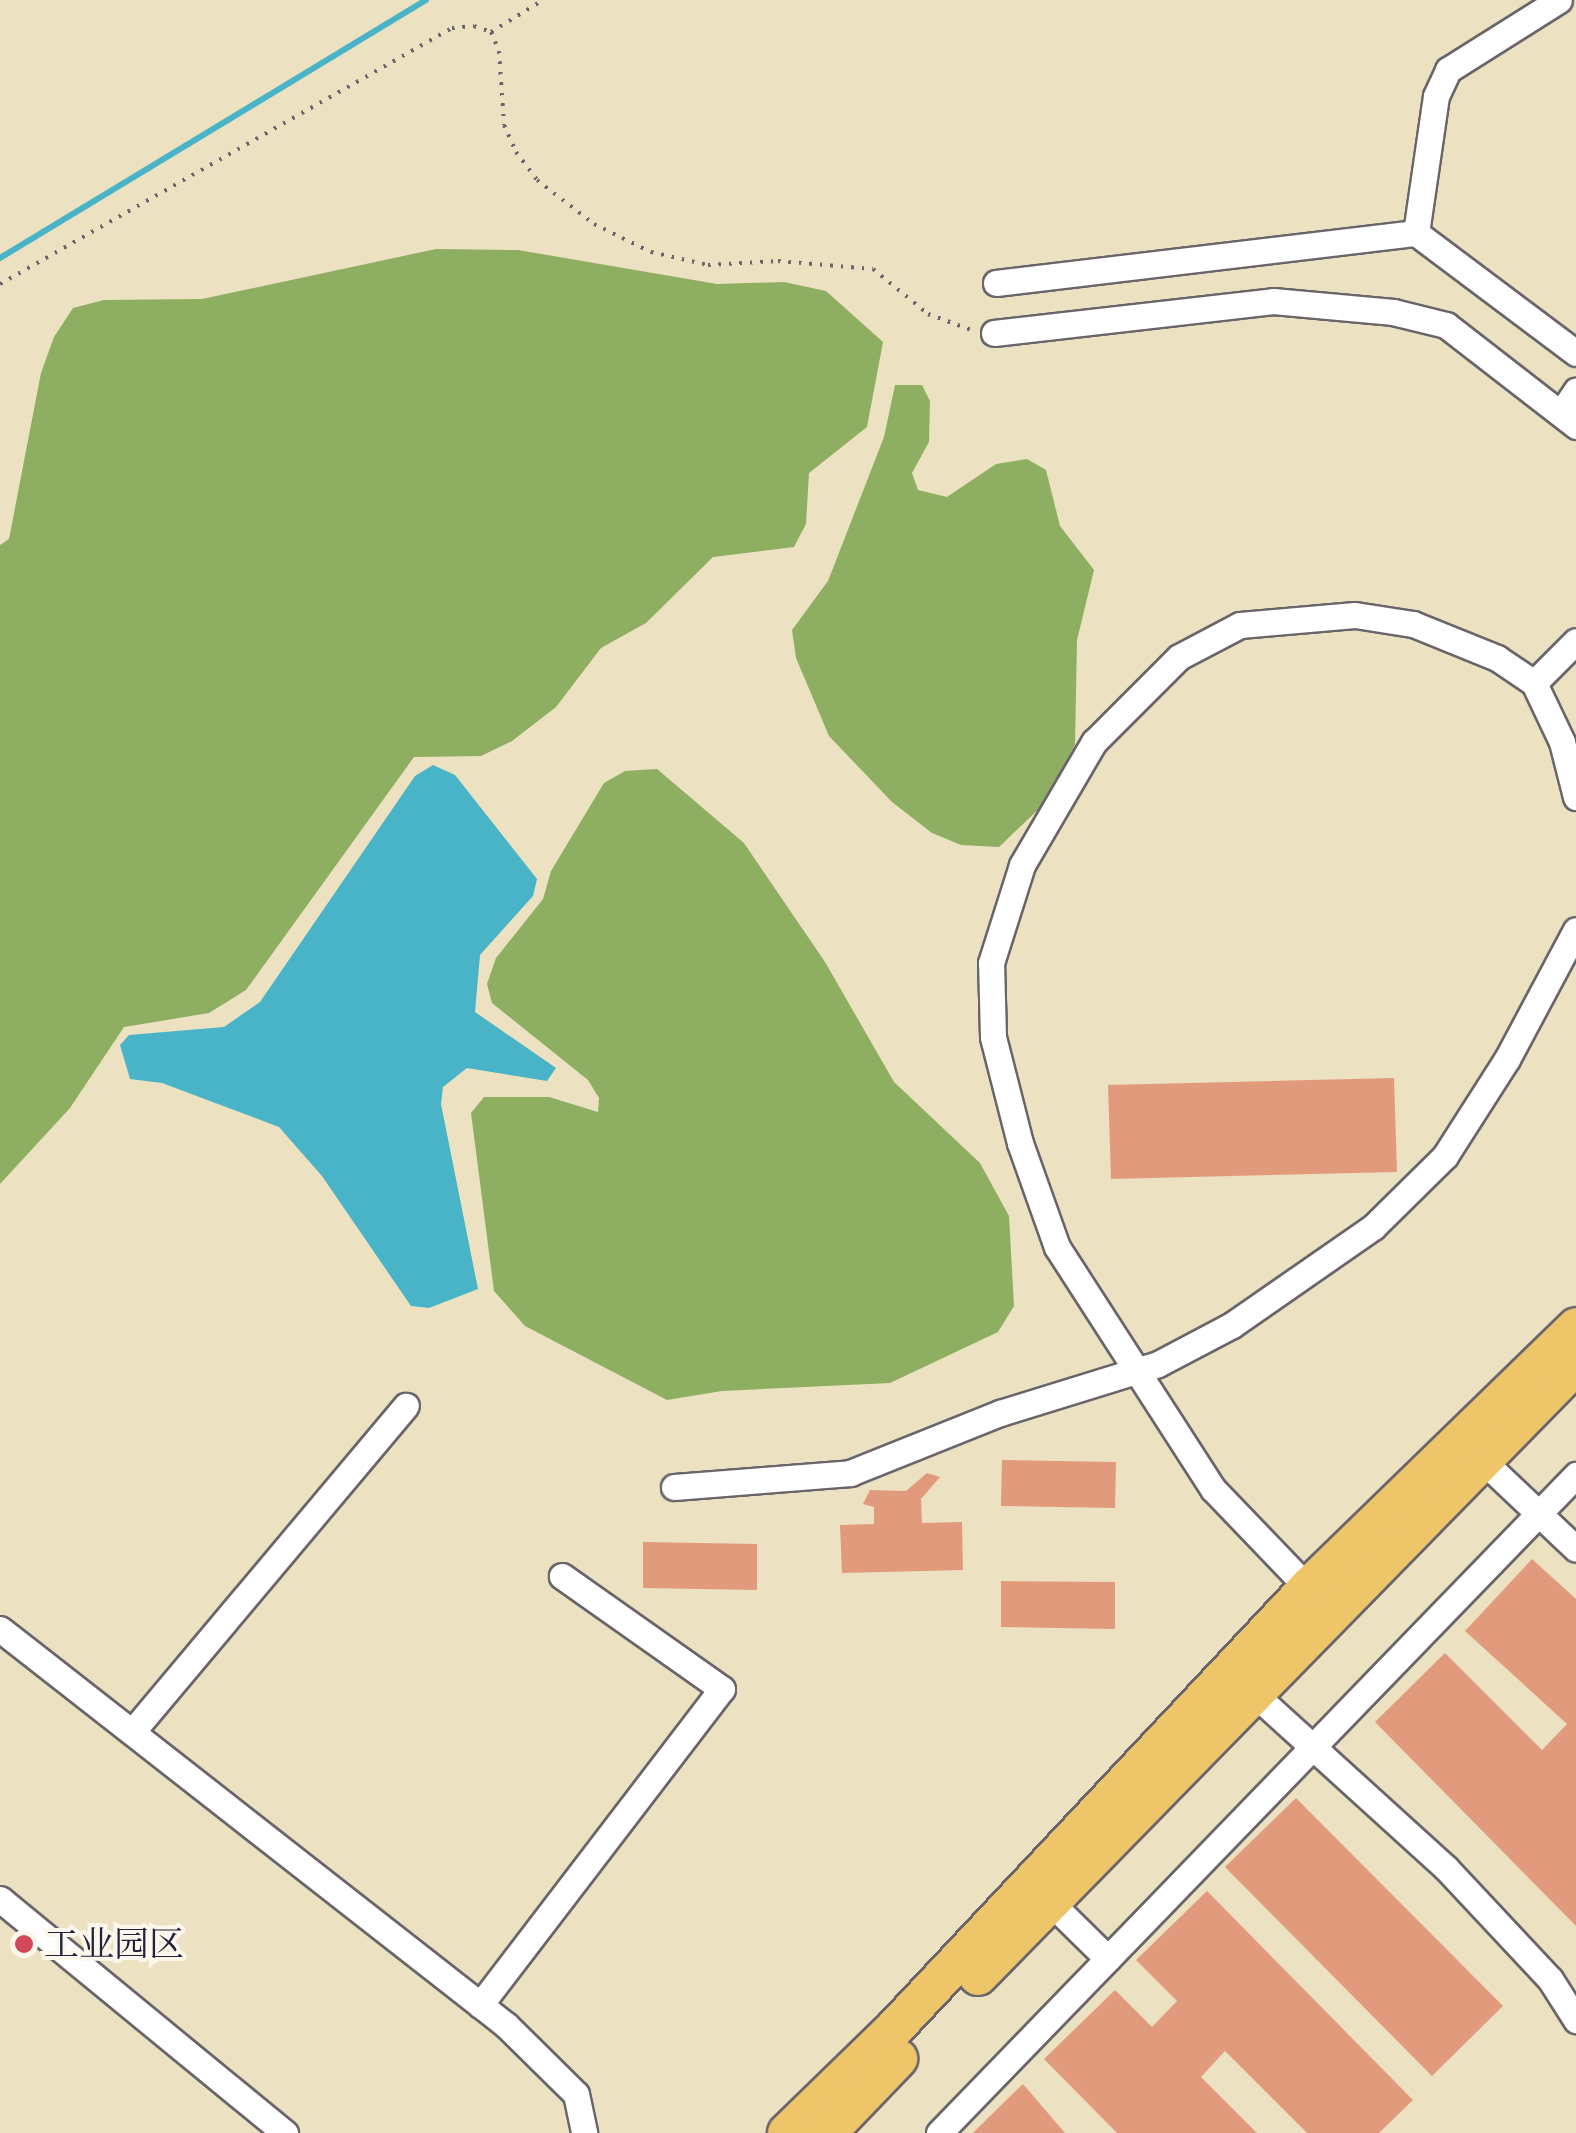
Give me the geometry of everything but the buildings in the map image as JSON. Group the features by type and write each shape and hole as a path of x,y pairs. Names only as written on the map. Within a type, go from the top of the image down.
{"highway":[{"path":"787,2133 892,2031 1308,1588 1576,1327"},
{"path":"827,2133 1252,1692 1576,1365"}],"street":[{"path":"1416,234 1436,96 1448,70 1559,0"},
{"path":"996,283 1416,234 1576,353"},
{"path":"994,333 1273,301 1392,312 1446,325 1568,420 1576,392"},
{"path":"1308,1588 1213,1490 1132,1371 1057,1247 1020,1143 993,1037 991,963 1022,864 1094,742 1180,656 1240,626 1354,615 1413,624 1497,658 1534,683 1562,742 1576,797"},
{"path":"1534,683 1576,642"},
{"path":"1534,683 1576,668"},
{"path":"674,1487 850,1473 1000,1413 1132,1371 1232,1325 1373,1227 1445,1156 1507,1060 1576,930"},
{"path":"132,1732 406,1406"},
{"path":"1482,1460 1576,1549"},
{"path":"940,2133 1576,1475"},
{"path":"480,2005 722,1689 562,1576"},
{"path":"0,1629 480,2005 576,2094 584,2133"},
{"path":"1252,1692 1446,1868 1573,2007"},
{"path":"0,1900 285,2133"},
{"path":"1050,1902 1108,1959"}],"path":[{"path":"0,284 452,28 491,32 543,0"},
{"path":"491,32 499,51 504,124 516,152 537,180 594,224 651,252 708,265 778,261 874,270 928,314 962,331 994,333"}],"green space":[{"path":"436,249 518,250 717,284 784,282 826,291 883,342 867,427 809,473 806,524 794,547 713,557 646,623 601,648 556,707 512,741 481,756 414,757 246,990 209,1013 124,1027 70,1108 0,1184 0,545 9,539 41,373 54,337 73,308 104,300 202,299"},
{"path":"895,385 922,385 930,401 929,442 912,473 918,490 947,497 996,464 1027,459 1046,470 1060,526 1094,570 1077,640 1075,745 1046,802 999,847 961,845 932,833 892,802 829,736 796,658 792,630 828,581 884,437"},
{"path":"657,769 744,843 825,962 894,1082 980,1163 1009,1216 1014,1306 998,1332 890,1383 722,1391 667,1400 525,1326 494,1291 471,1113 484,1097 549,1097 598,1112 599,1098 588,1080 492,1003 487,984 496,958 543,899 551,871 604,783 625,771"}],"water":[{"path":"433,765 455,775 537,879 533,896 480,955 475,1012 556,1068 547,1081 467,1068 443,1087 441,1104 478,1289 429,1308 411,1306 322,1176 279,1127 162,1083 130,1079 120,1045 129,1035 224,1027 260,1002 415,776"}],"waterway":[{"path":"0,258 426,0"}],"place":[{"name":"工业园区","path":"24,1944"}]}
